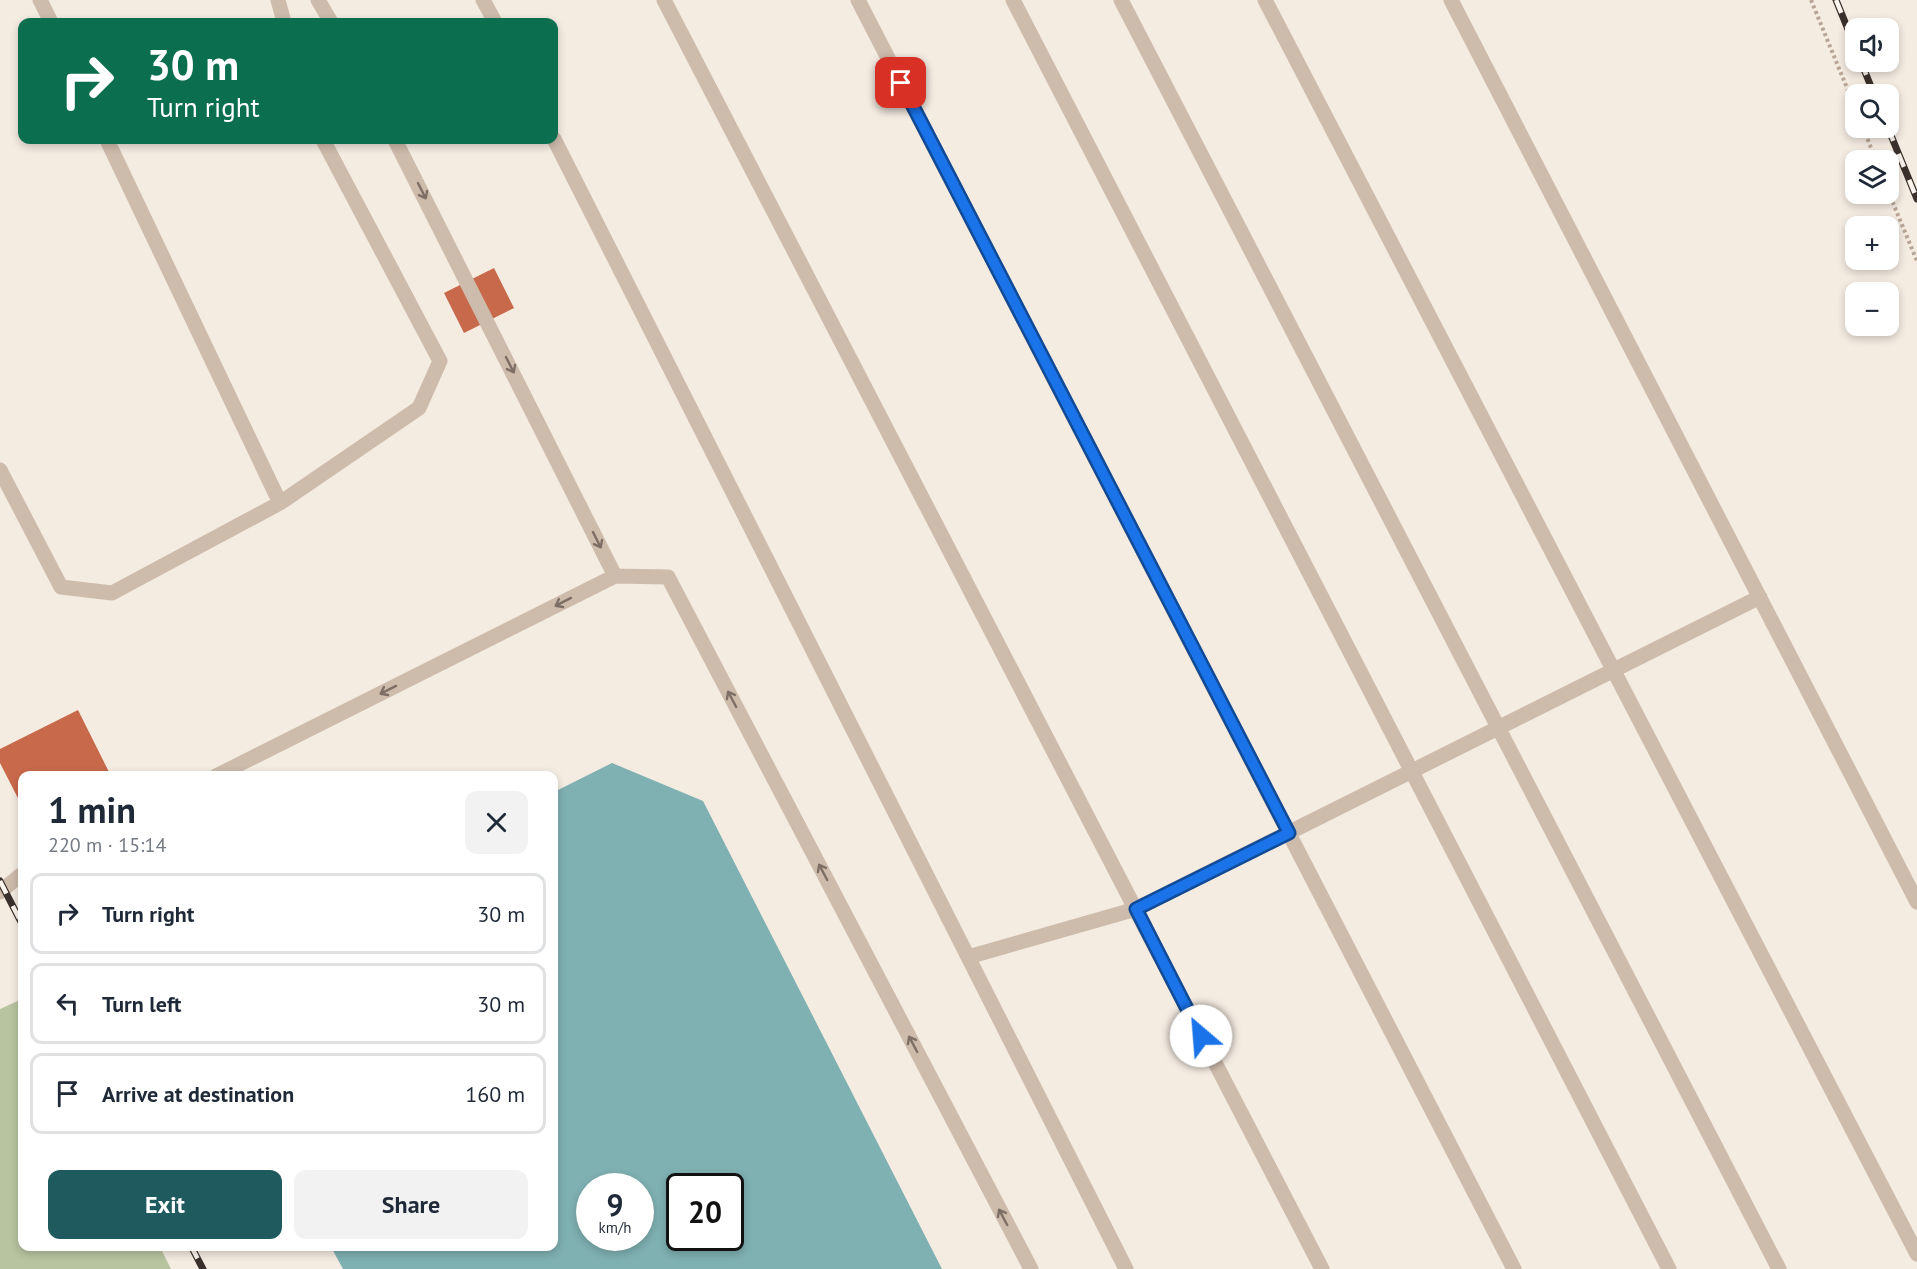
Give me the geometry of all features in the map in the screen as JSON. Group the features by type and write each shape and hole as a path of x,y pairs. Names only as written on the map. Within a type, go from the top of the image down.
{"lane":[{"path":"40,0 49,18"},
{"path":"278,0 283,18"},
{"path":"318,0 329,18"},
{"path":"483,0 493,18"},
{"path":"664,0 1322,1269"},
{"path":"858,0 1514,1269"},
{"path":"1013,0 1669,1269"},
{"path":"1120,0 1779,1269"},
{"path":"1265,0 1917,1254"},
{"path":"1452,0 1917,902"},
{"path":"109,144 280,503"},
{"path":"0,470 61,587 112,593 280,503 419,408 440,361 325,144"},
{"path":"397,144 615,576"},
{"path":"557,144 1126,1269"},
{"path":"226,771 615,576 668,577 1031,1269"},
{"path":"968,957 1136,909 1760,597"},
{"path":"0,892 18,877"}],"path":[{"path":"1811,0 1845,84"},
{"path":"1893,204 1917,261"}],"green space":[{"path":"18,1001 18,1251 162,1251 171,1269 0,1269 0,1009"}],"water":[{"path":"612,763 703,801 942,1269 343,1269 333,1251 558,1251 558,790"}],"building":[{"path":"494,268 514,308 464,333 444,293"},
{"path":"78,710 108,771 18,771 18,798 0,763 0,749"}],"railway":[{"path":"1836,0 1845,22"},
{"path":"1865,72 1870,84"},
{"path":"1892,138 1917,199"},
{"path":"0,881 18,916"},
{"path":"194,1251 203,1269"}],"route":[{"path":"901,83 1289,833 1136,909 1201,1036"}]}
